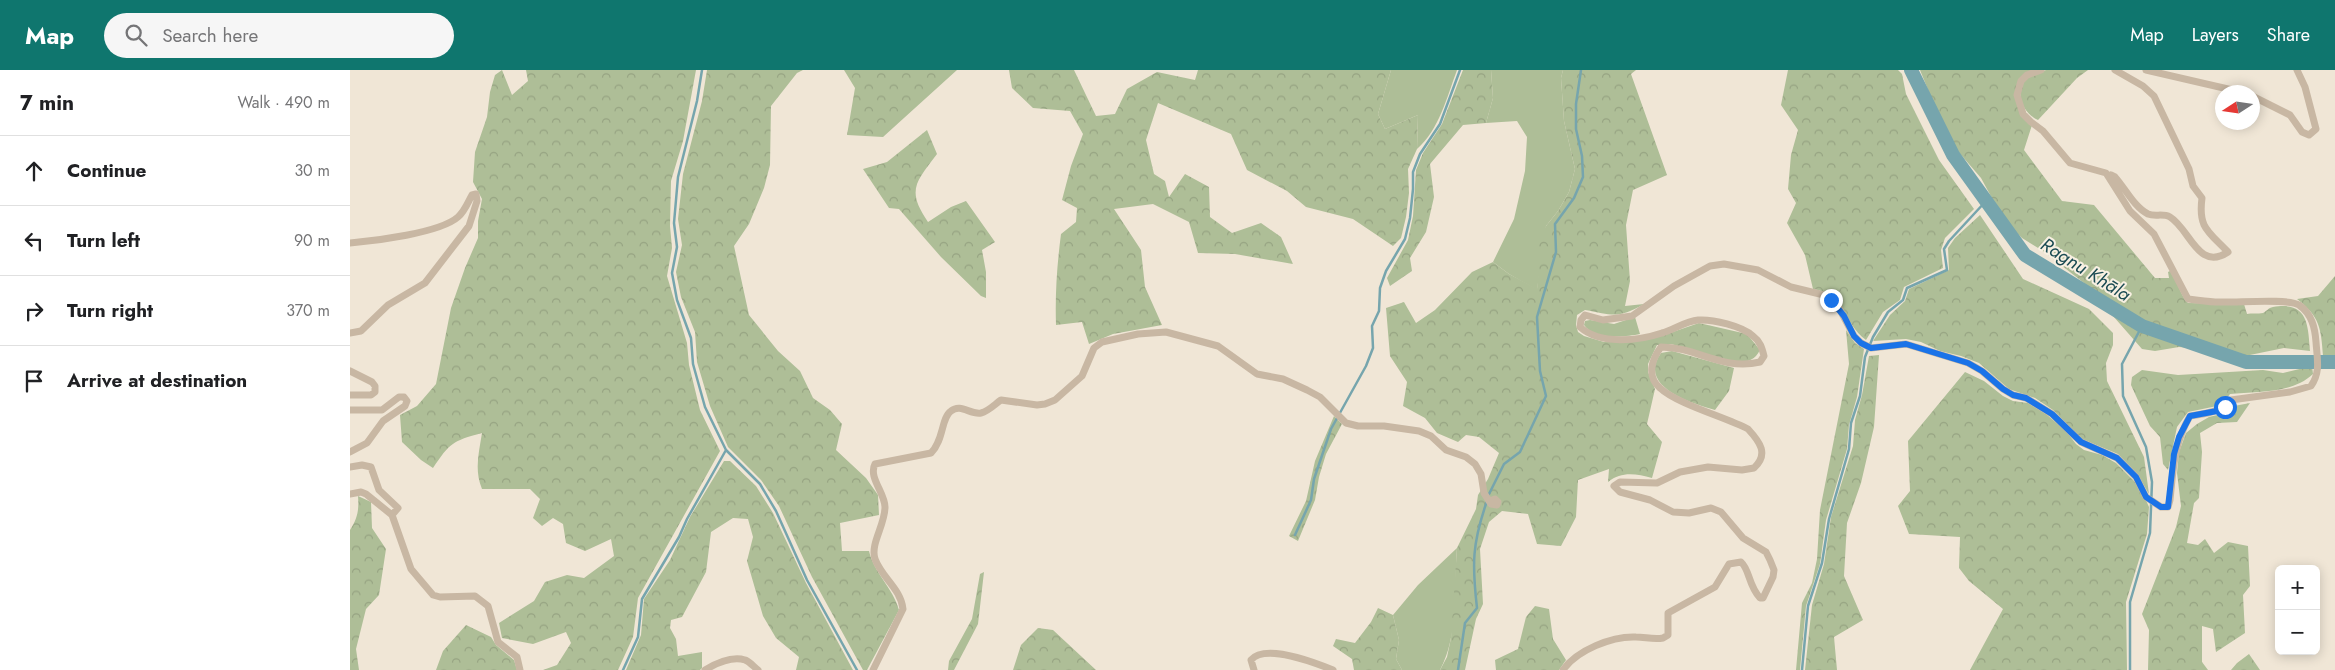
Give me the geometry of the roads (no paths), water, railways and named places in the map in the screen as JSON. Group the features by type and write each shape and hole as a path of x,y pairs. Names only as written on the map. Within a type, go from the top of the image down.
{"street":[{"path":"2041,70 2027,75 2021,81 2017,95 2024,114 2031,122 2044,131 2070,162 2115,177 2144,211 2150,215 2165,215 2172,218 2189,240 2209,257 2220,258 2228,252 2200,219 2202,198 2193,186 2189,169 2154,96 2143,86 2115,70"},
{"path":"2146,70 2215,86"},
{"path":"2260,100 2290,116 2302,132 2309,135 2316,129 2297,70"},
{"path":"1563,670 1570,660 1578,654 1622,638 1663,638 1668,635 1668,613 1715,587 1729,564 1740,562 1746,566 1750,587 1760,598 1763,598 1771,584 1774,570 1766,552 1743,538 1721,512 1711,508 1689,513 1673,512 1650,500 1620,492 1614,486 1620,482 1657,482 1680,472 1694,469 1754,468 1761,461 1762,453 1757,440 1748,430 1660,388 1651,370 1652,361 1661,346 1673,347 1715,361 1742,366 1760,362 1764,356 1761,345 1754,336 1745,331 1715,322 1698,320 1661,334 1644,338 1615,339 1586,333 1580,327 1581,320 1585,315 1603,320 1632,316 1674,286 1710,266 1724,264 1758,270 1790,287 1824,295 1844,316 1854,336 1861,343 1871,348 1906,344 1968,363 1982,371 2003,389 2013,395 2026,398 2052,414 2081,442 2117,458 2136,477 2146,497 2161,507 2168,507 2174,454 2179,437 2190,416 2217,411 2231,400 2290,392 2311,386 2316,378 2318,369 2315,327 2306,311 2297,304 2217,302 2188,299 2154,234 2130,211 2106,173"},
{"path":"350,243 437,228 458,218 465,209 472,194 476,194 476,208 470,226 425,283 388,304 362,331 350,333"},
{"path":"872,670 904,609 902,600 875,559 874,549 885,518 886,505 873,475 872,469 875,464 931,453 937,447 948,414 952,410 963,408 973,413 980,413 1001,400 1037,406 1054,400 1082,376 1094,348 1102,342 1138,334 1160,332 1218,346 1257,374 1283,379 1320,397 1346,423 1358,426 1384,426 1419,431 1431,436 1446,450 1466,457 1476,464 1482,474 1484,493 1491,501"},
{"path":"350,371 372,382 375,386 375,392 371,395 350,395"},
{"path":"350,410 382,410 399,397 407,401 406,406 383,422 367,443 350,452"},
{"path":"350,467 362,465 372,467 379,490 398,508 392,515"},
{"path":"350,494 362,492 392,515 405,557 416,576 433,595 440,597 475,596 483,600 491,612 498,642 517,657 520,670"},
{"path":"1254,670 1251,660 1253,657 1269,652 1310,661 1333,670"},
{"path":"704,670 723,661 735,660 745,660 758,670"}],"waterway":[{"path":"702,70 697,101 678,177 674,223 677,247 672,273 677,300 691,338 693,364 705,407 726,450 760,484 776,511 807,580 857,670"},
{"path":"1295,535 1311,500 1314,479 1331,429 1366,366 1373,348 1372,326 1379,311 1380,288 1386,271 1405,239 1410,218 1413,172 1420,154 1440,124 1460,70"},
{"path":"1488,496 1504,464 1520,452 1546,396 1540,371 1537,317 1556,252 1555,224 1574,198 1583,177 1582,156 1576,129 1576,104 1581,70"},
{"name":"Ragnu Khāla","path":"1911,70 1953,155 2025,255 2142,326 2246,362 2335,362"},
{"path":"1802,670 1808,606 1822,563 1829,519 1849,449 1851,423 1860,396 1865,357 1873,337 1888,312 1903,300 1907,288 1947,270 1944,249 1949,241 1986,201"},
{"path":"2130,670 2130,602 2150,533 2152,482 2146,447 2123,396 2122,364 2142,326"},
{"path":"623,670 638,637 642,599 679,537 687,519 726,450"},
{"path":"1458,670 1465,623 1477,608 1474,579 1476,542 1487,501"}]}
